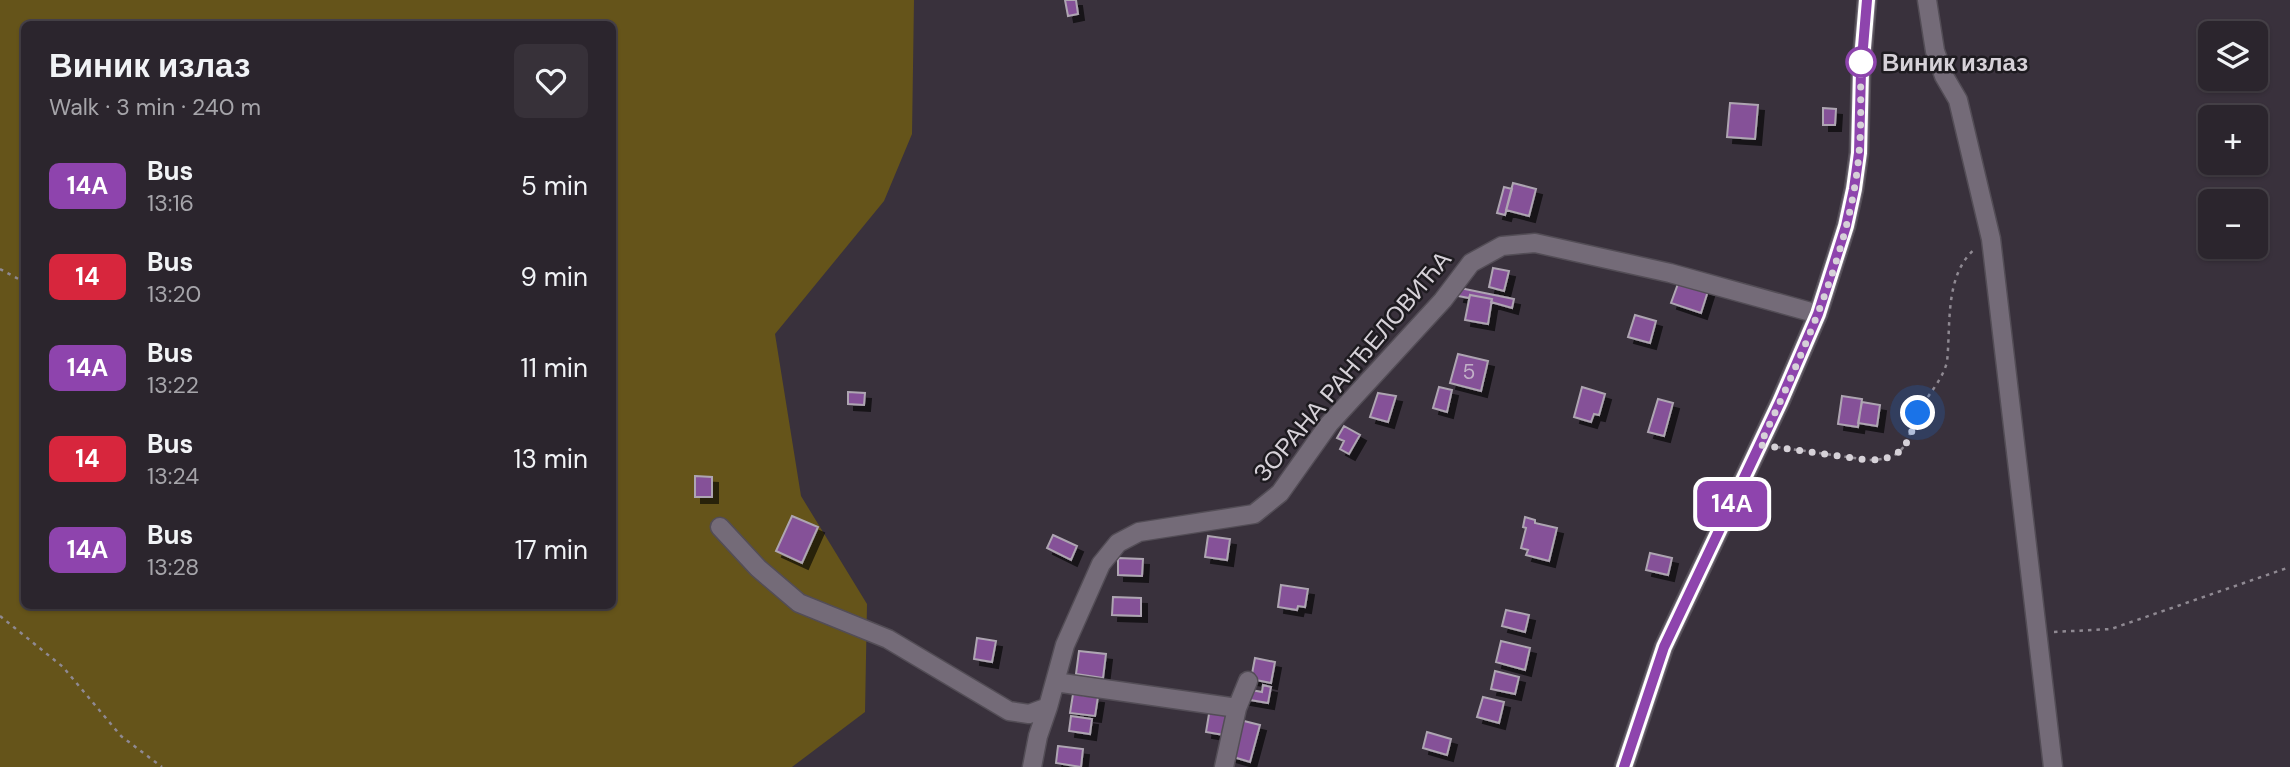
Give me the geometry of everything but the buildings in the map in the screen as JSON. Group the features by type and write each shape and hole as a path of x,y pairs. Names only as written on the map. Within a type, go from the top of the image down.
{"street":[{"path":"1624,767 1664,647 1760,445 1818,314 1846,226 1859,153 1861,71 1867,0"},
{"path":"1927,0 1935,51 1961,110 1991,239 2053,767"},
{"name":"ЗОРАНА РАНЂЕЛОВИЋА","path":"1032,767 1038,736 1065,645 1101,564 1118,543 1139,532 1254,514 1280,493 1329,424 1443,300 1471,263 1502,246 1535,243 1670,273 1818,314"},
{"path":"720,527 758,568 799,603 888,639 1009,711 1029,714 1048,707"},
{"path":"1224,767 1237,708 1248,681"},
{"path":"1055,682 1237,708"}],"path":[{"path":"1760,445 1868,460 1883,460 1904,448 1918,413 1944,373 1954,279 1963,260 1974,249 1991,239"},
{"path":"0,269 21,280"},
{"path":"2037,633 2111,629 2290,567"},
{"path":"0,616 63,667 121,736 162,767"}],"shaded area":[{"path":"0,0 914,0 912,134 884,201 775,334 801,496 867,604 865,712 792,767 0,767"}],"bus line":[{"name":"14А","path":"1624,767 1664,647 1780,402 1818,314 1846,226 1859,153 1861,71 1867,0"}],"place":[{"name":"Виник излаз","path":"1861,62"}],"route":[{"path":"1861,62 1859,153 1846,226 1818,314 1760,445 1883,460 1904,448 1918,413"}]}
